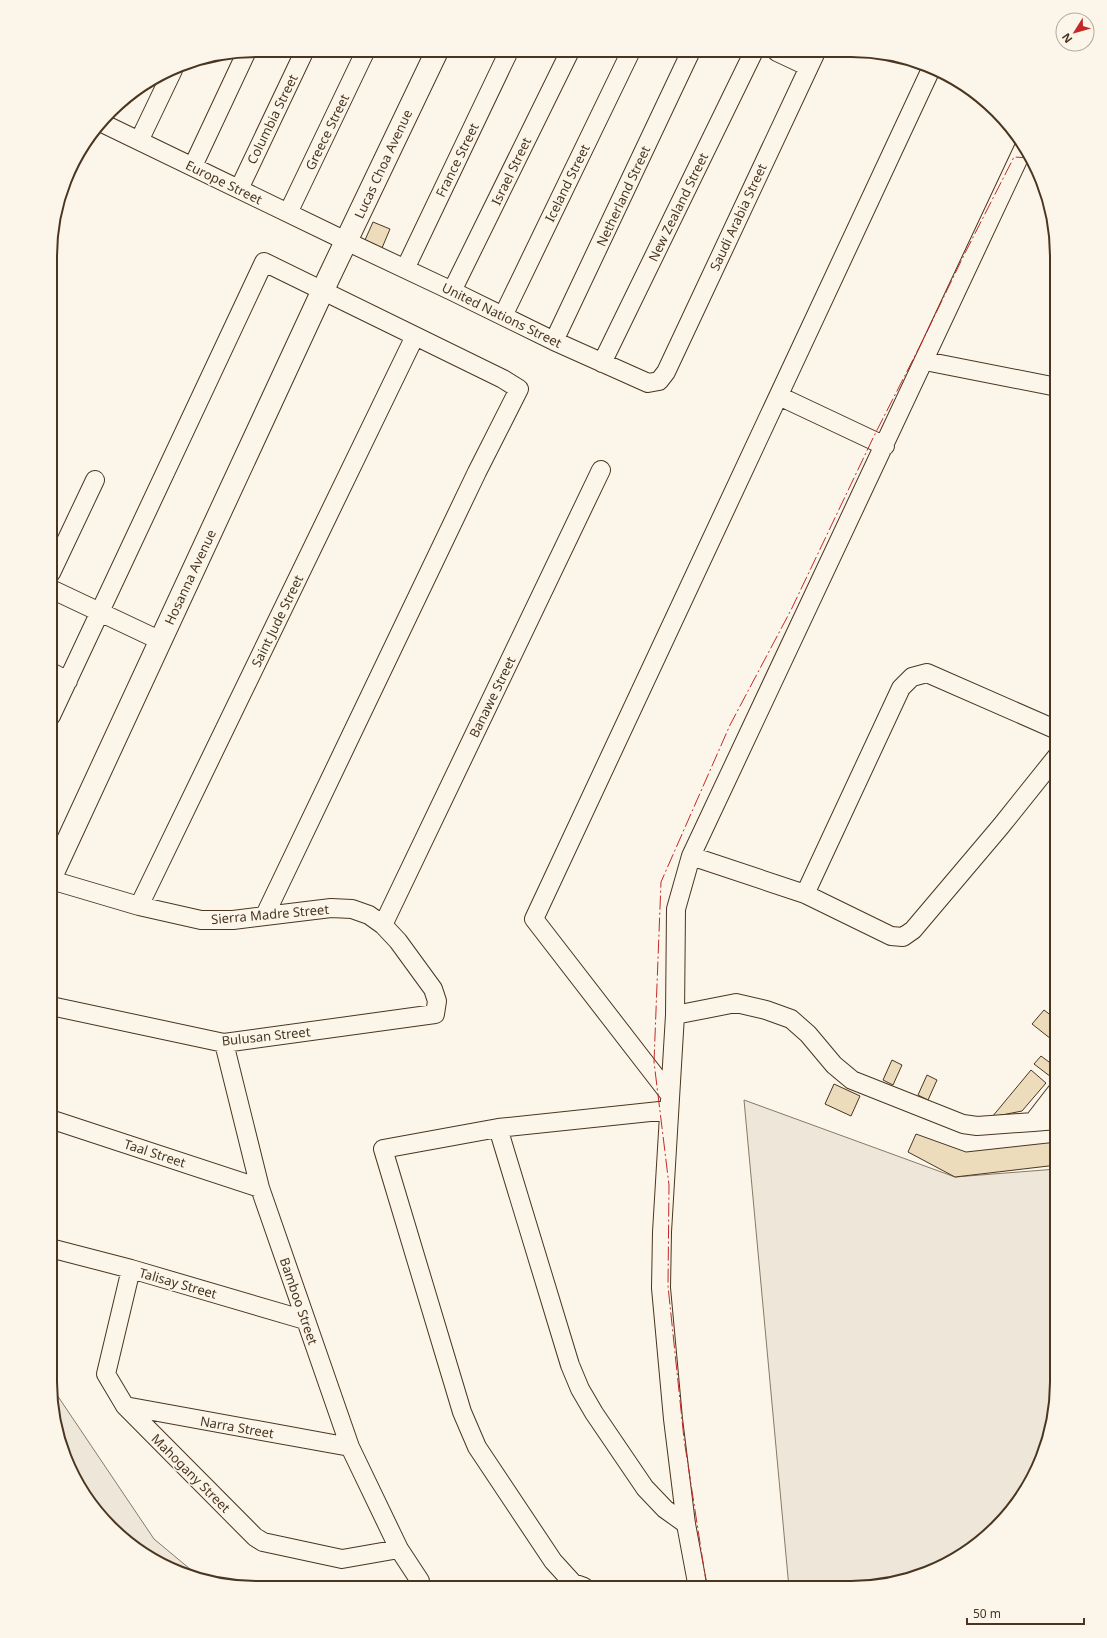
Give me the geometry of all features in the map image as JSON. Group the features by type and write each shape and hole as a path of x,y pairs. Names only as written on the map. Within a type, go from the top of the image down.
{"main road":[{"name":"Lucas Choa Avenue","path":"325,284 434,57"},
{"name":"Hosanna Avenue","path":"57,866 325,284"}],"street":[{"path":"193,166 244,57"},
{"name":"Columbia Street","path":"239,189 303,57"},
{"name":"Greece Street","path":"288,213 363,57"},
{"name":"France Street","path":"405,269 506,57"},
{"name":"Israel Street","path":"452,291 567,57"},
{"name":"Iceland Street","path":"503,316 628,57"},
{"name":"Netherland Street","path":"554,341 688,57"},
{"name":"New Zealand Street","path":"602,363 751,57"},
{"path":"802,57 812,59"},
{"name":"Saudi Arabia Street","path":"659,381 666,372 812,59"},
{"path":"670,1103 534,920 929,73"},
{"path":"139,141 170,76"},
{"name":"Europe Street","path":"106,125 346,241"},
{"path":"697,1581 686,1524 673,1419 661,1288 662,1232 675,1015 676,910 691,856 885,446 1021,153"},
{"name":"United Nations Street","path":"346,241 602,363 648,383 659,381"},
{"path":"57,704 264,262 325,284 415,336 503,379 519,389 477,472 265,915"},
{"name":"Saint Jude Street","path":"139,906 415,336"},
{"path":"924,361 1050,386"},
{"path":"778,396 885,446"},
{"name":"Banawe Street","path":"383,925 601,470"},
{"path":"57,561 95,480"},
{"path":"57,592 161,641"},
{"path":"805,894 901,688 912,677 927,673 1050,727"},
{"path":"57,675 68,681"},
{"path":"691,856 805,894 891,936 903,937 914,930 1050,765"},
{"name":"Sierra Madre Street","path":"57,881 139,906 201,920 234,920 331,908 352,909 370,916 383,925 402,946 433,989 437,1001 436,1014"},
{"path":"675,1015 736,1003 766,1010 791,1020 808,1034 834,1065 852,1080 962,1124 977,1126 1050,1121"},
{"name":"Bulusan Street","path":"57,1007 224,1043 436,1014"},
{"name":"Bamboo Street","path":"224,1043 260,1188 350,1447 399,1549 420,1581"},
{"path":"1033,1122 1050,1100"},
{"path":"571,1581 553,1561 477,1447 462,1412 383,1149 498,1128 670,1103"},
{"name":"Taal Street","path":"57,1121 260,1188"},
{"path":"498,1128 567,1357 580,1389 594,1413 645,1488 665,1509 686,1524"},
{"name":"Talisay Street","path":"57,1250 131,1269 305,1320"},
{"name":"Mahogany Street","path":"131,1269 106,1374 125,1406 255,1537 263,1542 342,1559 399,1549"},
{"name":"Narra Street","path":"125,1406 350,1447"}],"shaded area":[{"path":"744,1100 955,1177 1050,1170 1050,1395 1043,1434 1035,1458 1017,1493 1001,1513 982,1532 962,1548 927,1566 903,1574 864,1581 788,1581"},
{"path":"57,1395 154,1539 191,1570 168,1561 145,1548 115,1523 90,1493 72,1458 64,1434"}],"building":[{"path":"373,222 390,229 382,248 365,240"},
{"path":"1044,1010 1050,1015 1050,1038 1032,1024"},
{"path":"1041,1056 1050,1063 1050,1076 1034,1064"},
{"path":"892,1060 902,1065 893,1085 883,1080"},
{"path":"1031,1070 1046,1083 1022,1111 992,1117"},
{"path":"927,1075 937,1080 928,1100 918,1095"},
{"path":"834,1084 860,1096 851,1116 825,1104"},
{"path":"916,1134 966,1152 1050,1143 1050,1166 955,1177 908,1152"}],"power":[{"path":"706,1581 684,1439 668,1286 669,1185 654,1062 661,882 730,725 791,610 874,436 964,255 1014,157 1024,158"}]}
